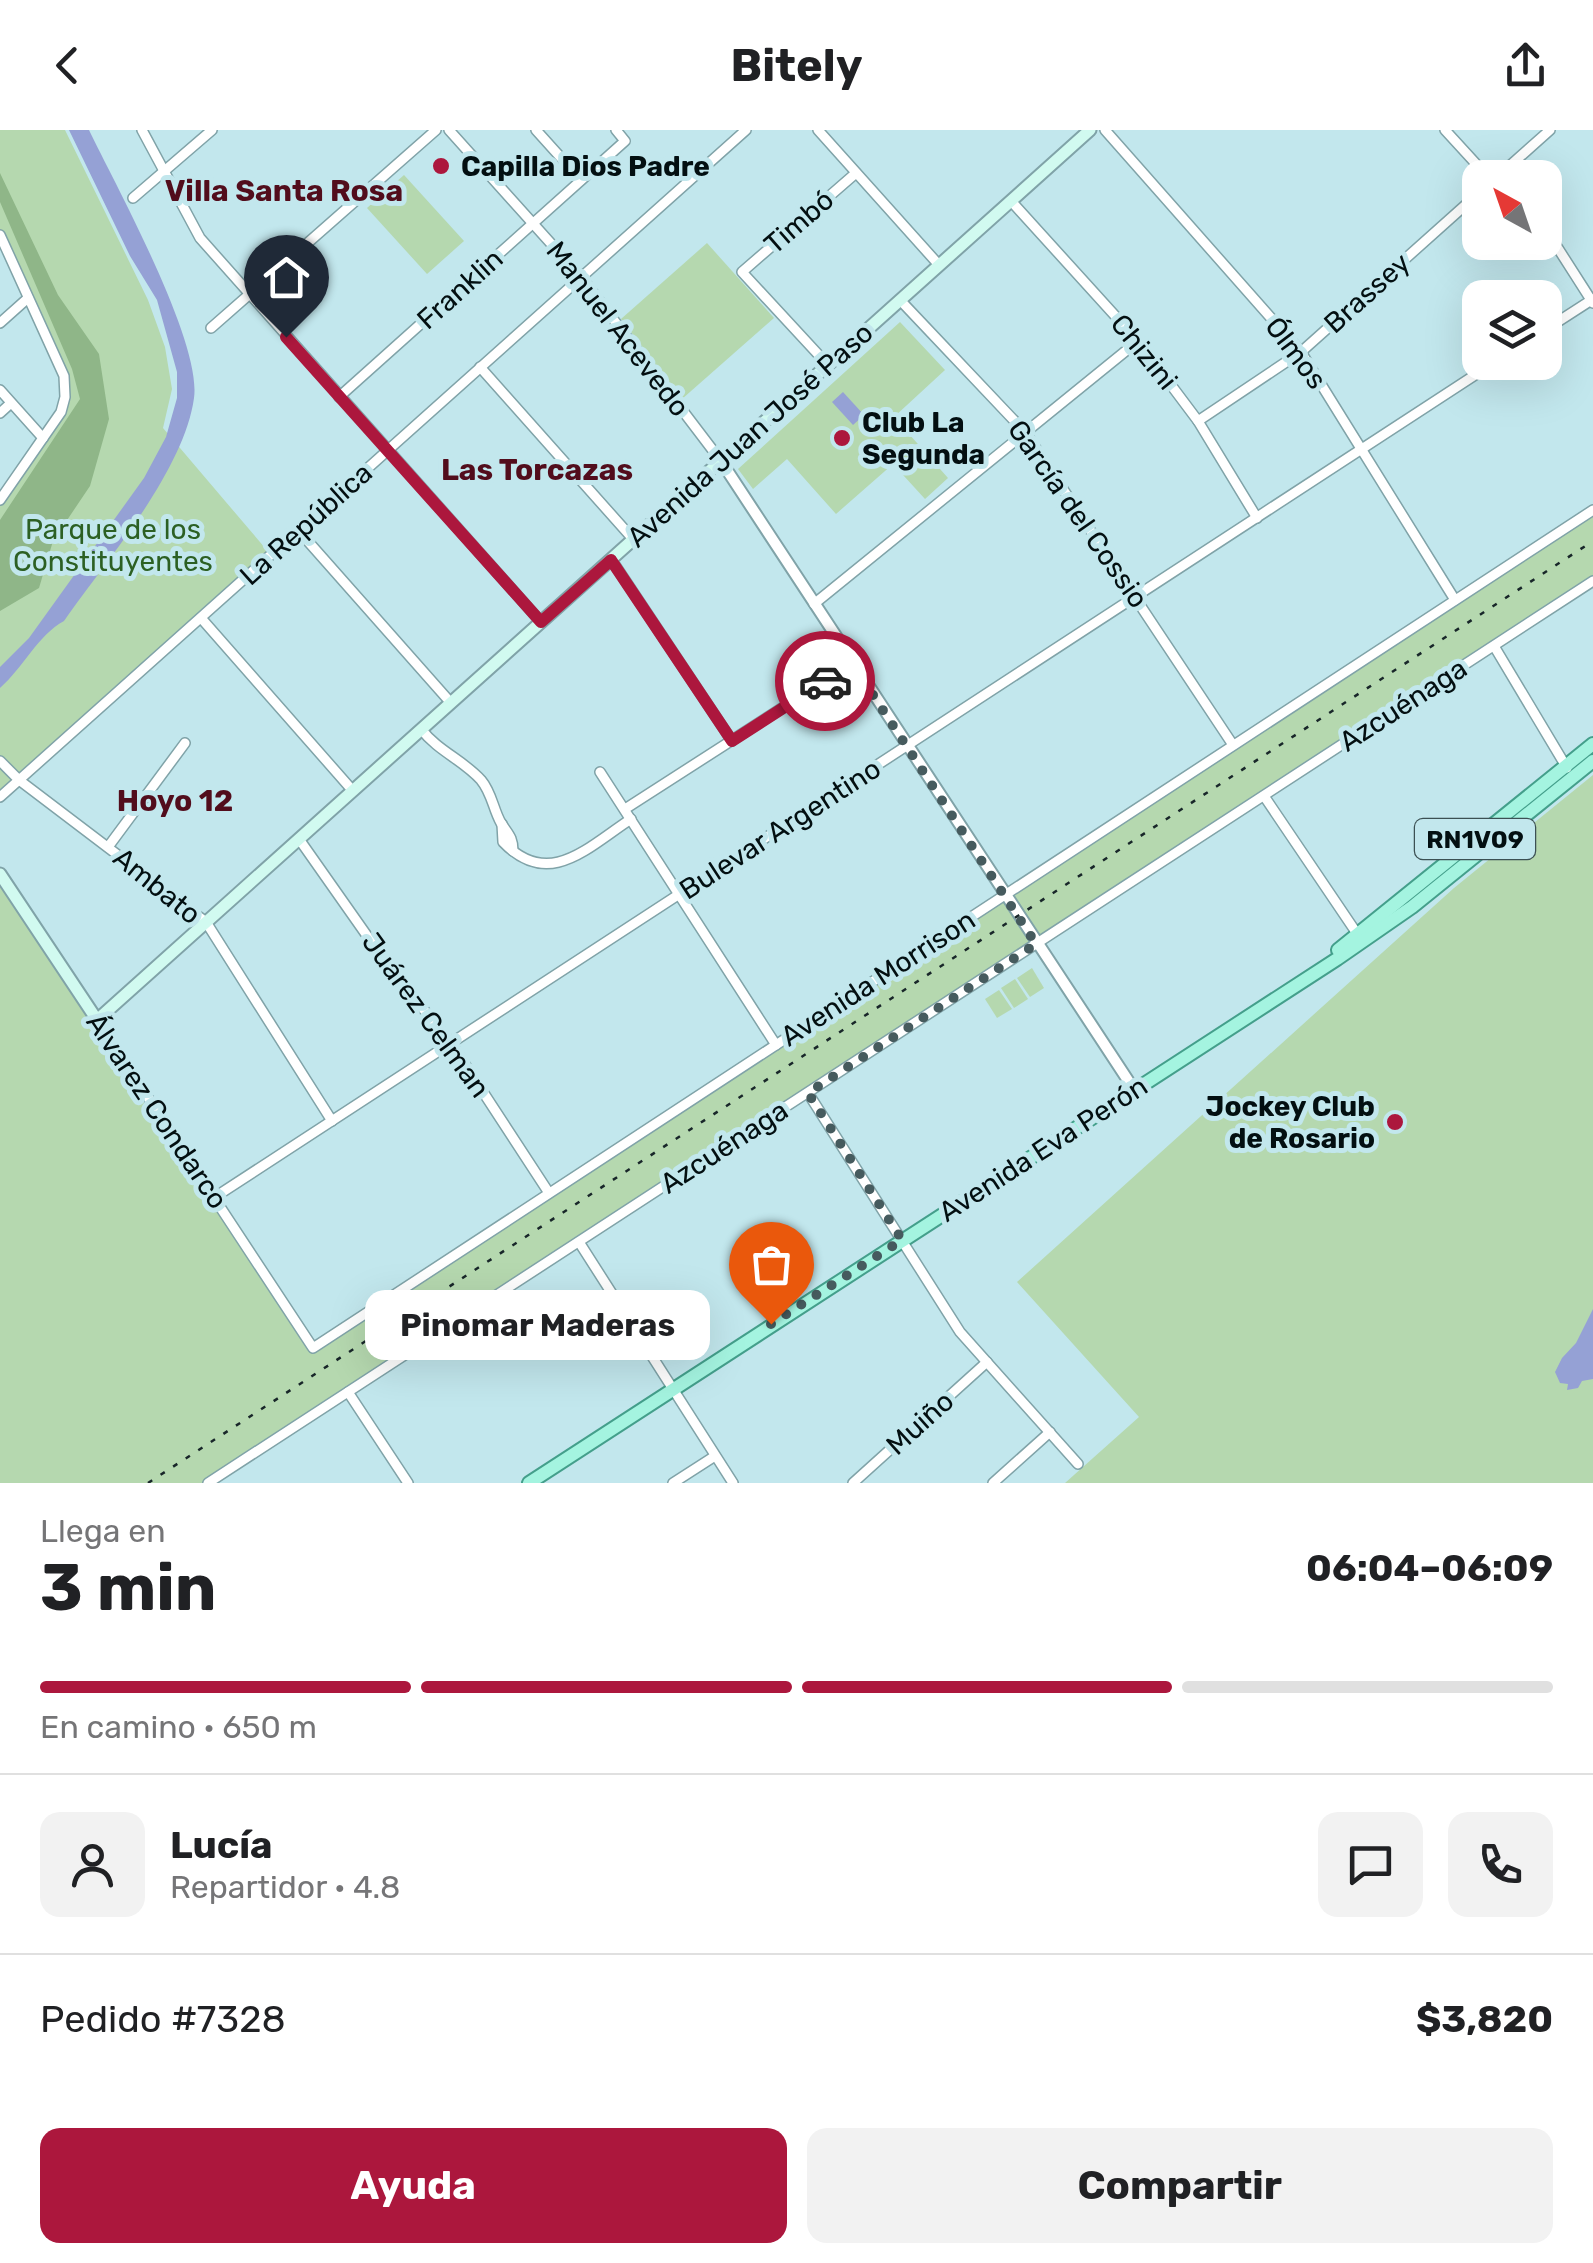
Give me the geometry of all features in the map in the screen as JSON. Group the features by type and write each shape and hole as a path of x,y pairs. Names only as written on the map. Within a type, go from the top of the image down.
{"main road":[{"name":"Avenida Juan José Paso","path":"96,1020 1090,130"},
{"name":"Avenida Eva Perón","path":"529,1483 1306,978 1570,771 1593,744"},
{"name":"Avenida Eva Perón","path":"1570,771 1593,761"},
{"name":"Álvarez Condarco","path":"0,874 96,1020"}],"street":[{"path":"142,130 200,238 541,622"},
{"path":"133,198 212,130"},
{"path":"212,328 436,130"},
{"name":"Manuel Acevedo","path":"449,130 581,277 721,461 1134,1090"},
{"path":"536,130 582,180"},
{"name":"Franklin","path":"339,397 625,140 616,130"},
{"name":"La República","path":"0,797 746,130"},
{"path":"818,130 940,265"},
{"name":"Ólmos","path":"1105,130 1301,352 1455,600"},
{"path":"1445,130 1472,160"},
{"path":"1516,160 1550,130"},
{"name":"Timbó","path":"828,365 742,272 856,173"},
{"name":"Chizini","path":"1011,201 1138,341 1198,421 1258,518"},
{"name":"Brassey","path":"1198,421 1301,352 1462,208"},
{"path":"0,235 64,376 65,397 61,412 0,500"},
{"path":"1562,254 1592,301 1562,320"},
{"path":"0,323 28,298"},
{"name":"García del Cossio","path":"900,300 1025,432 1233,745"},
{"path":"814,604 1138,341"},
{"path":"480,368 633,540"},
{"name":"Bulevar Argentino","path":"216,1196 1469,380"},
{"path":"0,390 43,438"},
{"path":"0,412 11,402"},
{"name":"Avenida Morrison","path":"313,1348 1593,510"},
{"path":"298,530 451,703"},
{"path":"611,560 732,741"},
{"name":"Azcuénaga","path":"208,1483 1593,581"},
{"path":"201,618 353,791"},
{"path":"1494,646 1570,771"},
{"path":"421,730 479,778 502,824 501,838 512,851 524,860 557,865 732,741 852,663"},
{"path":"108,847 186,743"},
{"path":"0,761 19,780"},
{"path":"600,772 776,1045"},
{"name":"Ambato","path":"19,780 206,922 332,1121"},
{"path":"1264,796 1360,938"},
{"name":"Juárez Celman","path":"298,839 389,967 452,1043 549,1193"},
{"name":"Álvarez Condarco","path":"96,1020 313,1348"},
{"path":"808,1093 960,1332 1078,1464"},
{"path":"578,1242 732,1483"},
{"name":"Muiño","path":"853,1483 987,1362"},
{"path":"348,1392 408,1483"},
{"path":"993,1483 1050,1432"},
{"path":"673,1483 716,1456"}],"green space":[{"name":"Parque de los Constituyentes","path":"0,130 65,130 148,300 165,347 172,389 163,428 271,555 0,797 0,500 61,412 64,376 0,235"},
{"path":"0,173 58,295 99,354 109,419 90,486 53,541 39,588 0,611 0,520 80,399 72,369 0,202"},
{"path":"404,175 464,241 427,274 367,208"},
{"path":"707,243 774,318 682,399 621,319"},
{"name":"Club La Segunda","path":"900,322 945,370 894,417 948,478 925,499 893,464 836,514 787,459 753,489 738,469"},
{"path":"1593,510 1593,581 208,1483 0,1483 0,874 313,1348"},
{"name":"Jockey Club de Rosario","path":"1593,775 1593,1483 1065,1483 1139,1417 1017,1282 1454,888"},
{"path":"1032,968 1044,988 1030,997 1017,978"},
{"path":"1015,979 1028,999 1014,1008 1001,988"},
{"path":"999,990 1012,1009 997,1018 985,999"}],"water":[{"path":"69,130 89,130 155,264 185,340 194,398 175,455 141,514 64,621 46,635 0,688 0,667 29,638 144,478 166,437 177,398 177,372 157,300 130,256"},
{"path":"843,392 864,415 853,425 832,402"},
{"path":"1593,1309 1593,1379 1567,1390 1568,1384 1560,1383 1555,1372 1576,1343"}],"railway":[{"path":"148,1483 1593,541"}],"way so far":[{"path":"771,1324 902,1240 808,1093 1036,944 852,663 825,681"}],"place":[{"name":"Capilla Dios Padre","path":"441,166"},
{"name":"Club La Segunda","path":"842,438"},
{"name":"Jockey Club de Rosario","path":"1395,1122"},
{"name":"Pinomar Maderas","path":"771,1324"}],"district":[{"name":"Villa Santa Rosa","path":"284,191"},
{"name":"Las Torcazas","path":"537,470"},
{"name":"Hoyo 12","path":"175,801"}],"route":[{"path":"286,337 541,622 611,560 732,741 825,681"}]}
